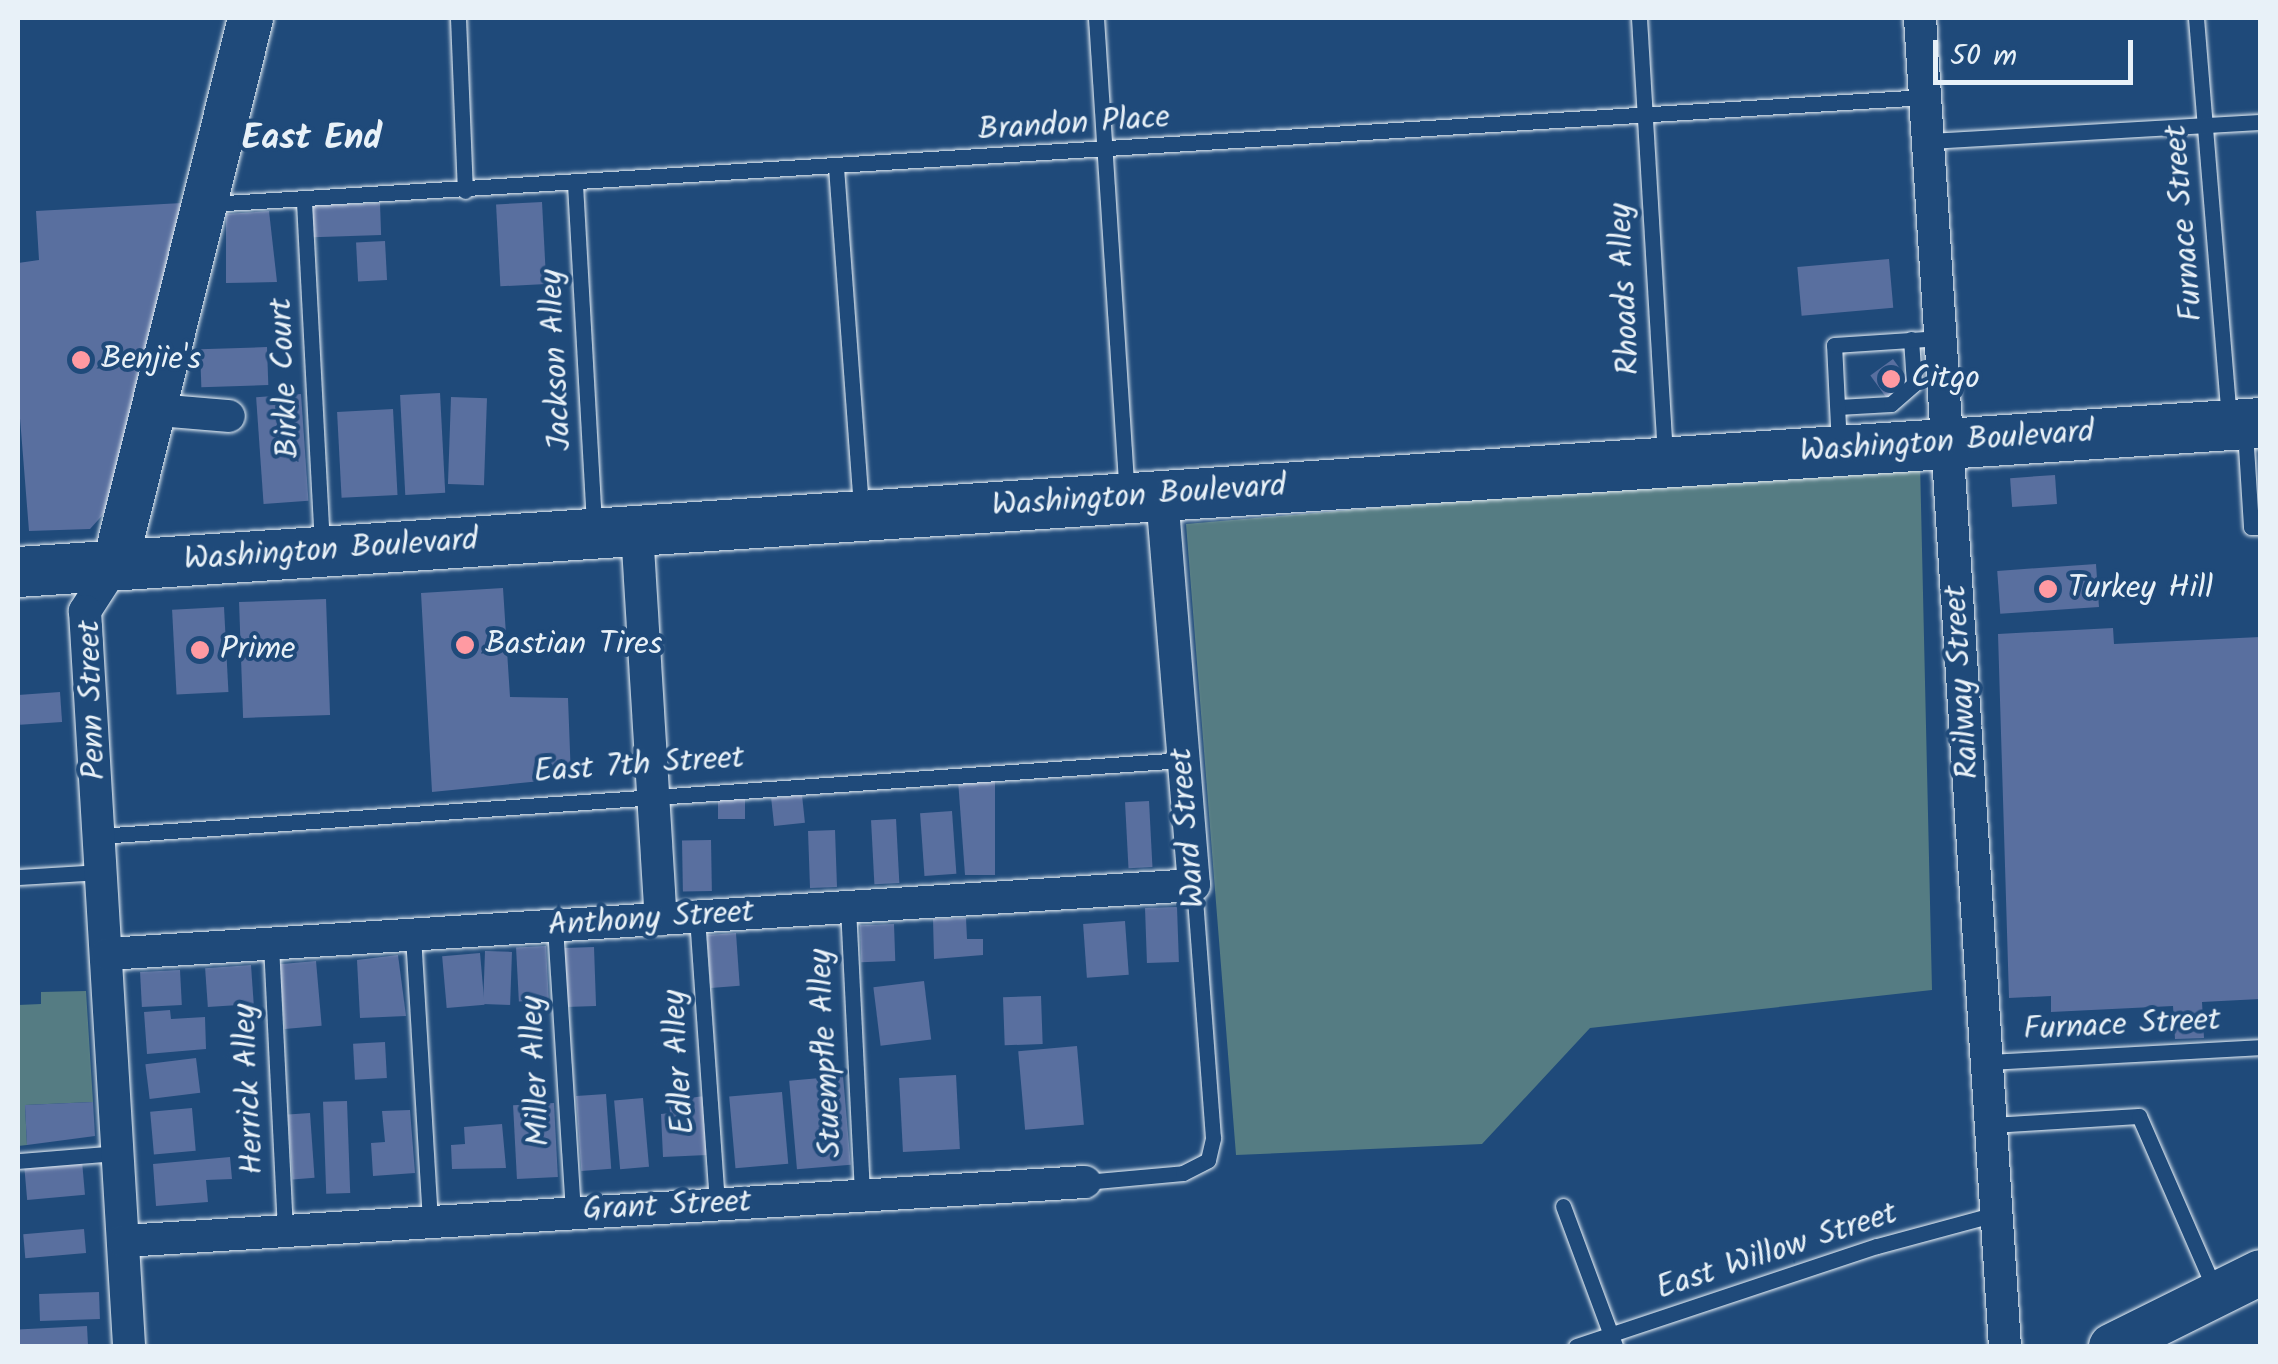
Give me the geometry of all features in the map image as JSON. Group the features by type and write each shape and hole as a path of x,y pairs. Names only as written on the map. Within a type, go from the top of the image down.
{"main road":[{"name":"Washington Boulevard","path":"18,572 1666,462 1838,428 1948,443 2245,424"}],"street":[{"name":"Penn Street","path":"129,1346 85,611 114,566 156,410 250,18"},
{"name":"Railway Street","path":"1920,18 1928,141 1926,338 1948,443 2005,1346"},
{"path":"156,410 229,416"},
{"name":"Ward Street","path":"1145,497 1183,760 1194,885"},
{"path":"615,532 653,792 661,919"},
{"name":"Anthony Street","path":"106,954 1194,885"},
{"name":"Grant Street","path":"123,1240 1085,1182"},
{"path":"2110,1346 2260,1272"}],"lane":[{"path":"458,18 465,190"},
{"name":"Ward Street","path":"1096,18 1145,497"},
{"name":"Rhoads Alley","path":"1639,18 1666,462"},
{"name":"Furnace Street","path":"2196,18 2205,126 2245,424 2251,527 2260,527"},
{"name":"Brandon Place","path":"226,203 304,202 1643,112 1925,97"},
{"path":"1928,141 2260,122"},
{"path":"836,167 861,516"},
{"name":"Jackson Alley","path":"575,184 615,532"},
{"name":"Birkle Court","path":"304,202 322,552"},
{"path":"1926,338 1914,384 1892,404 1838,428 1834,345 1926,338"},
{"name":"East 7th Street","path":"99,836 653,792 1183,760"},
{"path":"18,878 102,872"},
{"name":"Ward Street","path":"1194,885 1213,1138 1208,1160"},
{"name":"Stuempfle Alley","path":"848,908 862,1195"},
{"name":"Edler Alley","path":"696,917 718,1204"},
{"name":"Miller Alley","path":"556,926 573,1212"},
{"path":"413,936 430,1222"},
{"name":"Herrick Alley","path":"270,944 285,1232"},
{"name":"Furnace Street","path":"1987,1062 2260,1047"},
{"path":"1991,1125 2140,1116 2217,1294"},
{"path":"18,1161 118,1154"},
{"name":"Grant Street","path":"1085,1182 1183,1173 1208,1160"},
{"path":"1562,1206 1613,1341"},
{"name":"East Willow Street","path":"1576,1346 1613,1341 1877,1246 1997,1214"}],"green space":[{"path":"1920,461 1932,990 1590,1028 1482,1144 1236,1155 1186,524"},
{"path":"86,991 93,1102 25,1105 27,1145 18,1146 18,1005 41,1004 41,992"}],"building":[{"path":"542,202 546,284 500,286 496,204"},
{"name":"Benjie's","path":"182,203 108,509 90,529 29,531 18,393 18,263 39,260 36,211"},
{"path":"380,203 381,235 313,237 312,205"},
{"path":"269,211 277,282 226,283 226,214"},
{"path":"385,241 387,280 358,281 356,243"},
{"path":"1889,259 1893,308 1802,316 1797,267"},
{"path":"267,347 268,385 201,387 200,349"},
{"name":"Citgo","path":"1893,359 1910,382 1887,399 1870,375"},
{"path":"440,393 445,493 405,495 400,395"},
{"path":"301,394 308,501 264,504 256,397"},
{"path":"451,397 487,398 484,485 448,484"},
{"path":"393,409 398,495 342,498 337,412"},
{"name":"Turkey Hill","path":"2055,475 2057,504 2012,507 2010,478"},
{"name":"Turkey Hill","path":"2096,564 2099,607 2000,614 1997,571"},
{"name":"Bastian Tires","path":"503,588 510,697 568,698 571,778 432,792 421,593"},
{"path":"326,599 330,715 243,718 239,602"},
{"name":"Prime","path":"224,607 228,692 177,695 172,610"},
{"path":"2113,628 2114,644 2260,637 2260,999 2202,1002 2204,1038 2175,1039 2173,1006 2051,1012 2051,996 2009,998 1998,634"},
{"path":"60,692 62,722 20,725 18,695"},
{"path":"995,779 995,875 965,875 958,780"},
{"path":"802,795 805,823 774,826 771,798"},
{"path":"718,799 745,799 745,819 718,819"},
{"path":"1149,801 1152,867 1128,868 1125,802"},
{"path":"952,811 956,874 924,876 920,813"},
{"path":"896,819 899,883 874,884 871,820"},
{"path":"835,830 837,887 810,888 808,831"},
{"path":"711,840 712,891 683,891 682,841"},
{"path":"1177,907 1179,962 1147,963 1145,908"},
{"path":"966,918 967,939 983,939 983,955 934,959 933,919"},
{"path":"1125,921 1129,975 1087,978 1083,924"},
{"path":"894,924 895,961 861,962 860,925"},
{"path":"736,933 740,986 711,988 707,935"},
{"path":"546,946 549,1000 519,1001 516,948"},
{"path":"594,947 596,1006 566,1007 564,948"},
{"path":"485,951 512,952 510,1005 483,1004"},
{"path":"480,953 485,1005 447,1008 442,956"},
{"path":"398,955 406,1016 360,1018 357,960"},
{"path":"316,961 322,1026 285,1029 279,964"},
{"path":"251,965 254,1004 208,1007 205,968"},
{"path":"180,970 182,1005 142,1007 140,972"},
{"path":"924,981 931,1040 881,1046 873,987"},
{"path":"1041,996 1043,1044 1005,1045 1003,997"},
{"path":"170,1010 171,1019 205,1017 206,1049 147,1054 144,1012"},
{"path":"385,1042 387,1078 355,1080 353,1044"},
{"path":"1077,1046 1084,1125 1025,1130 1018,1051"},
{"path":"196,1058 200,1093 150,1099 145,1064"},
{"path":"956,1075 960,1149 903,1152 899,1078"},
{"path":"843,1076 851,1165 797,1169 789,1081"},
{"path":"782,1092 788,1164 735,1168 729,1097"},
{"path":"606,1094 611,1169 581,1171 576,1096"},
{"path":"704,1096 707,1155 663,1157 661,1114 670,1113 669,1101"},
{"path":"643,1098 649,1167 620,1169 614,1101"},
{"path":"347,1101 350,1193 326,1194 323,1102"},
{"path":"93,1102 95,1136 27,1145 25,1105"},
{"path":"554,1103 558,1177 517,1179 513,1105"},
{"path":"192,1108 196,1151 154,1154 150,1112"},
{"path":"410,1110 415,1173 373,1176 371,1143 385,1142 382,1111"},
{"path":"310,1113 315,1178 293,1179 288,1115"},
{"path":"502,1124 506,1168 452,1169 451,1145 465,1144 464,1127"},
{"path":"230,1157 232,1179 206,1180 208,1202 156,1206 153,1164"},
{"path":"82,1161 85,1195 27,1200 24,1166"},
{"path":"84,1229 86,1253 25,1258 23,1234"},
{"path":"99,1292 100,1319 40,1321 39,1294"},
{"path":"87,1326 88,1346 19,1346 18,1330"}],"place":[{"name":"Benjie's","path":"81,360"},
{"name":"Citgo","path":"1891,379"},
{"name":"Turkey Hill","path":"2048,589"},
{"name":"Bastian Tires","path":"465,645"},
{"name":"Prime","path":"200,650"}],"district":[{"name":"East End","path":"312,139"}]}
